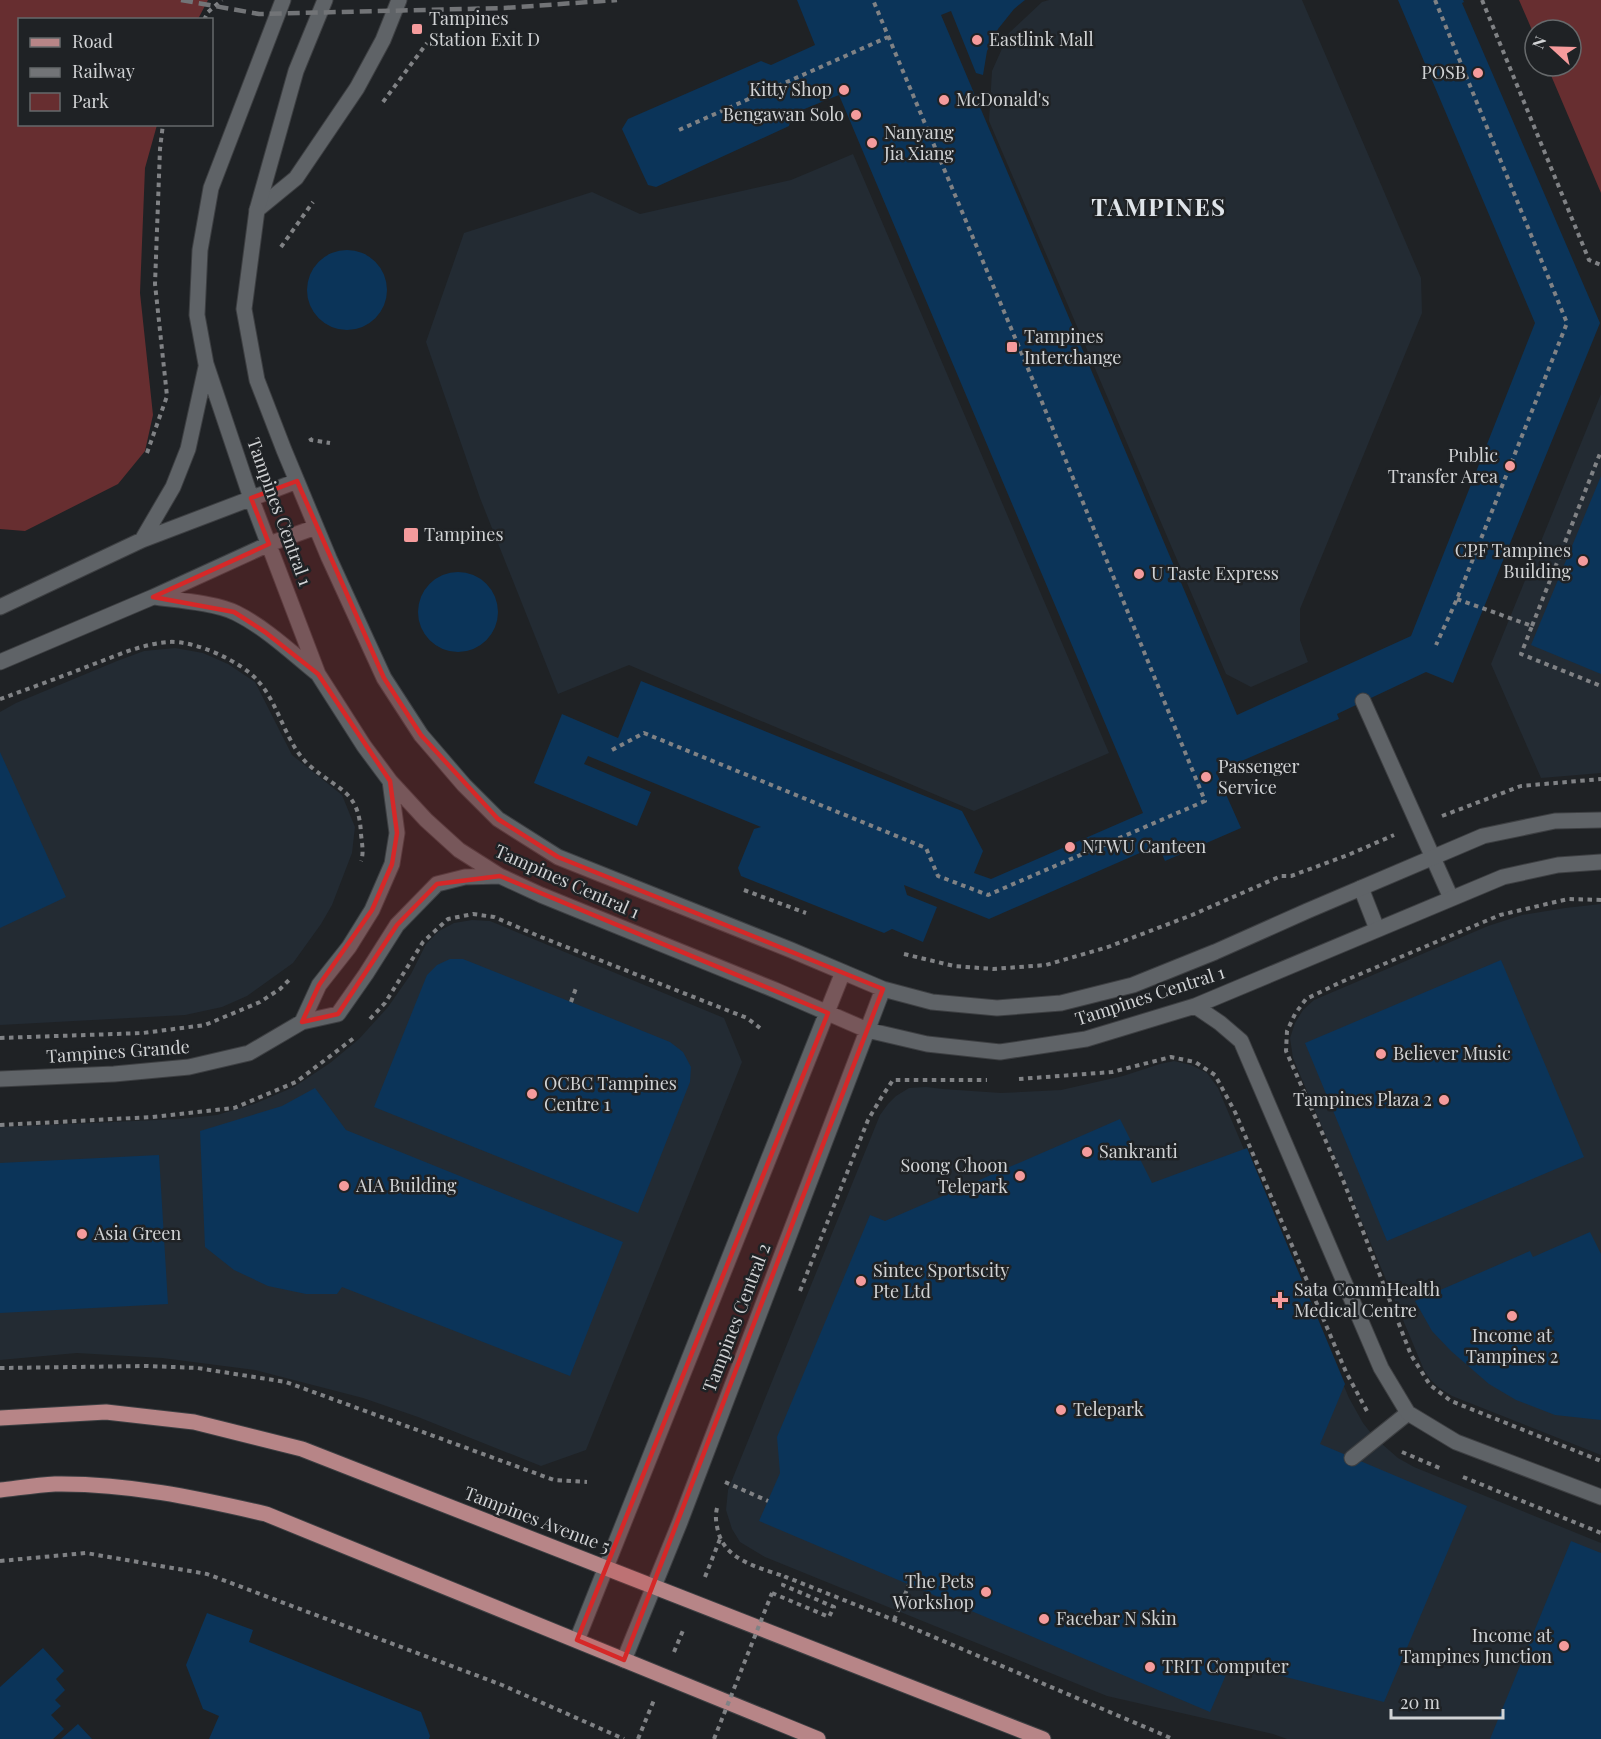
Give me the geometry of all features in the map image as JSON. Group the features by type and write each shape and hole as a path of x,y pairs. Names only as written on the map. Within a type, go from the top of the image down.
{"main road":[{"name":"Tampines Avenue 5","path":"0,1418 106,1412 194,1422 303,1449 1043,1739"},
{"path":"0,1490 55,1484 134,1488 202,1499 266,1514 818,1739"}],"street":[{"name":"Tampines Central 1","path":"283,0 211,188 200,250 197,315 206,364 251,498 318,674 364,746 390,781 426,820 459,850 500,876 542,895 867,1030 927,1044 1000,1052 1086,1039 1195,1006 1503,877 1558,866 1601,862"},
{"name":"Tampines Central 1","path":"325,0 296,71 257,210 244,309 257,380 333,568 384,678 421,735 464,785 498,819 558,857 883,988 932,1002 997,1008 1061,1004 1133,985 1484,836 1555,821 1601,820"},
{"path":"257,210 296,178 357,88 383,40 399,0"},
{"path":"142,540 173,487 188,449 206,364"},
{"path":"0,607 142,540 297,481"},
{"path":"0,662 153,597 269,544 316,528"},
{"path":"153,597 200,603 234,612 265,632 318,674"},
{"path":"1363,701 1451,898"},
{"path":"302,1022 319,985 349,947 372,910 392,864 397,833 390,781"},
{"name":"Tampines Grande","path":"0,1079 114,1074 189,1067 249,1053 302,1022 338,1014 397,925 437,884 465,877 500,876"},
{"path":"1361,888 1377,930"},
{"name":"Tampines Central 2","path":"577,1640 843,972"},
{"name":"Tampines Central 2","path":"624,1660 680,1521 883,988"},
{"path":"1195,1006 1241,1041 1381,1368 1408,1413 1456,1442 1601,1497"},
{"path":"1352,1458 1408,1413"}],"path":[{"path":"205,18 208,12 222,0"},
{"path":"612,750 644,733 926,848 938,876 988,895 1205,801 1037,390 873,0"},
{"path":"1435,0 1567,323 1457,599 1436,645"},
{"path":"1482,0 1589,260 1601,265"},
{"path":"679,130 888,37"},
{"path":"377,110 427,42"},
{"path":"147,453 167,396 155,284 163,126"},
{"path":"278,257 281,247 314,200"},
{"path":"306,429 311,440 330,443"},
{"path":"1601,451 1521,654 1601,686"},
{"path":"1457,599 1532,626"},
{"path":"0,699 139,647 168,642 187,643 220,654 255,677 273,703 300,754 309,765 350,795 361,820 363,856 359,865"},
{"path":"904,954 954,966 993,969 1046,965 1119,943 1192,915 1281,876 1291,876 1348,855 1521,786 1601,779"},
{"path":"744,890 806,913"},
{"path":"1601,900 1568,899 1500,915 1339,983 1306,999 1295,1014 1287,1031 1286,1051 1343,1180 1411,1355 1430,1385 1451,1401 1601,1461"},
{"path":"370,1020 385,1002 423,942 448,919 473,914 494,917 747,1018 760,1028"},
{"path":"0,1038 143,1033 205,1025 260,1002 280,989 293,976"},
{"path":"571,1002 576,988"},
{"path":"0,1125 152,1117 234,1108 296,1082 356,1037"},
{"path":"1009,1080 1112,1072 1171,1057 1195,1062 1215,1075 1234,1112"},
{"path":"798,1295 868,1120 893,1080 997,1080"},
{"path":"0,1368 148,1366 197,1368 286,1382 554,1480 586,1482"},
{"path":"724,1482 768,1501"},
{"path":"718,1505 715,1516 720,1539 729,1552 742,1560 894,1620 1173,1739"},
{"path":"638,1739 720,1539"},
{"path":"0,1561 86,1553 207,1574 502,1685 624,1739"},
{"path":"714,1739 772,1593 829,1617 834,1607 783,1585 786,1577"},
{"path":"894,1620 909,1585"}],"highlighted area":[{"path":"297,481 384,678 421,735 498,819 558,857 883,989 624,1660 577,1640 828,1013 500,876 437,884 397,925 338,1014 302,1022 319,985 372,910 392,864 397,833 390,781 318,674 265,632 234,612 153,597 269,544 251,498"}],"shaded area":[{"path":"1049,0 1302,0 1421,278 1422,313 1300,609 1300,640 1308,662 1251,687 1226,674 989,121 992,71 1009,33 1042,2"},
{"path":"853,154 1109,753 974,811 629,665 558,694 480,498 426,342 464,233 592,192 640,214 791,180"},
{"path":"1601,394 1601,773 1541,778 1491,664"},
{"path":"175,648 203,653 228,664 255,682 292,755 342,795 355,827 352,853 332,905 293,963 247,996 222,1007 185,1015 0,1025 0,712 16,703 144,651"},
{"path":"1601,904 1601,1455 1452,1396 1430,1379 1424,1370 1293,1058 1290,1038 1303,1010 1314,1000 1488,926 1522,915"},
{"path":"472,920 490,921 724,1018 742,1062 586,1450 541,1466 418,1417 363,1398 255,1370 162,1358 77,1353 0,1360 0,1127 179,1119 217,1115 254,1104 294,1087 330,1063 359,1039 388,1007 411,974 426,944 439,931 454,923"},
{"name":"Telepark","path":"1174,1061 1191,1065 1207,1073 1218,1088 1349,1398 1374,1437 1398,1458 1414,1467 1601,1543 1601,1739 1287,1739 1107,1696 765,1557 740,1542 732,1529 726,1510 728,1490 880,1115 888,1104 909,1088 926,1087 1001,1093 1061,1090 1123,1076"}],"green space":[{"path":"0,0 208,0 199,18 18,18 18,126 157,126 145,168 140,293 153,415 145,451 118,484 25,531 0,529"},
{"path":"1519,0 1601,0 1601,193 1552,78 1583,78 1583,18 1527,18"}],"building":[{"path":"797,0 1025,0 1014,9 998,29 987,51 983,75 976,73 951,11 941,15 1237,715 1411,636 1535,323 1398,0 1463,0 1462,3 1600,323 1453,683 1426,672 1337,714 1339,719 1216,772 1241,828 1165,861 1158,845 989,919 904,885 907,895 937,907 923,942 892,929 884,933 741,876 738,868 754,829 761,827 588,756 584,764 651,792 637,826 534,783 562,714 618,738 641,681 962,811 983,851 974,873 991,879 1143,813 839,95 792,114 789,126 656,187 648,185 622,129 628,119 761,61 771,65 815,45"},
{"path":"347,250 362,253 375,262 384,275 387,290 384,305 375,318 362,327 347,330 332,327 319,318 310,305 307,290 310,275 319,262 332,253"},
{"name":"CPF Tampines Building","path":"1601,476 1601,674 1531,645"},
{"path":"450,572 466,572 487,583 498,604 498,620 487,641 466,652 450,652 436,646 424,634 418,620 418,604 424,590 436,578"},
{"path":"0,752 66,897 0,928"},
{"name":"OCBC Tampines Centre 1","path":"450,959 463,959 571,1002 670,1042 683,1052 691,1067 690,1082 638,1213 374,1107 427,975 437,965"},
{"name":"Tampines Plaza 2","path":"1501,960 1584,1157 1387,1241 1305,1043"},
{"name":"AIA Building","path":"315,1088 346,1130 623,1242 570,1376 342,1287 337,1294 306,1294 268,1286 234,1270 205,1247 200,1131 282,1106"},
{"name":"Telepark","path":"1120,1119 1152,1183 1247,1148 1345,1384 1320,1444 1467,1506 1384,1702 1231,1663 1210,1712 759,1521 780,1473 777,1437 870,1215 885,1221"},
{"name":"Asia Green","path":"159,1155 168,1304 0,1313 0,1163"},
{"name":"Income at Tampines 2","path":"1590,1232 1601,1254 1601,1420 1555,1415 1516,1400 1489,1384 1432,1331 1415,1301 1530,1251 1533,1257"},
{"name":"Income at Tampines Junction","path":"1571,1541 1601,1553 1601,1739 1490,1739"},
{"path":"207,1613 253,1630 249,1642 421,1712 430,1736 429,1739 209,1739 219,1716 203,1709 186,1665"},
{"path":"43,1648 64,1671 56,1679 65,1690 55,1700 61,1706 51,1715 64,1729 53,1739 0,1739 0,1687"},
{"path":"78,1724 92,1739 61,1739"}],"railway":[{"path":"181,0 259,14 504,8 617,0"}],"place":[{"name":"Tampines Station Exit D","path":"417,29"},
{"name":"Eastlink Mall","path":"977,40"},
{"name":"POSB","path":"1478,73"},
{"name":"Kitty Shop","path":"844,90"},
{"name":"McDonald's","path":"944,100"},
{"name":"Bengawan Solo","path":"856,115"},
{"name":"Nanyang Jia Xiang","path":"872,143"},
{"name":"Tampines Interchange","path":"1012,347"},
{"name":"Public Transfer Area","path":"1510,466"},
{"name":"Tampines","path":"411,535"},
{"name":"CPF Tampines Building","path":"1583,561"},
{"name":"U Taste Express","path":"1139,574"},
{"name":"Passenger Service","path":"1206,777"},
{"name":"NTWU Canteen","path":"1070,847"},
{"name":"Believer Music","path":"1381,1054"},
{"name":"OCBC Tampines Centre 1","path":"532,1094"},
{"name":"Tampines Plaza 2","path":"1444,1100"},
{"name":"Sankranti","path":"1087,1152"},
{"name":"Soong Choon Telepark","path":"1020,1176"},
{"name":"AIA Building","path":"344,1186"},
{"name":"Asia Green","path":"82,1234"},
{"name":"Sintec Sportscity Pte Ltd","path":"861,1281"},
{"name":"Sata CommHealth Medical Centre","path":"1280,1300"},
{"name":"Income at Tampines 2","path":"1512,1316"},
{"name":"Telepark","path":"1061,1410"},
{"name":"The Pets Workshop","path":"986,1592"},
{"name":"Facebar N Skin","path":"1044,1619"},
{"name":"Income at Tampines Junction","path":"1564,1646"},
{"name":"TRIT Computer","path":"1150,1667"}],"district":[{"name":"TAMPINES","path":"1159,208"}]}
